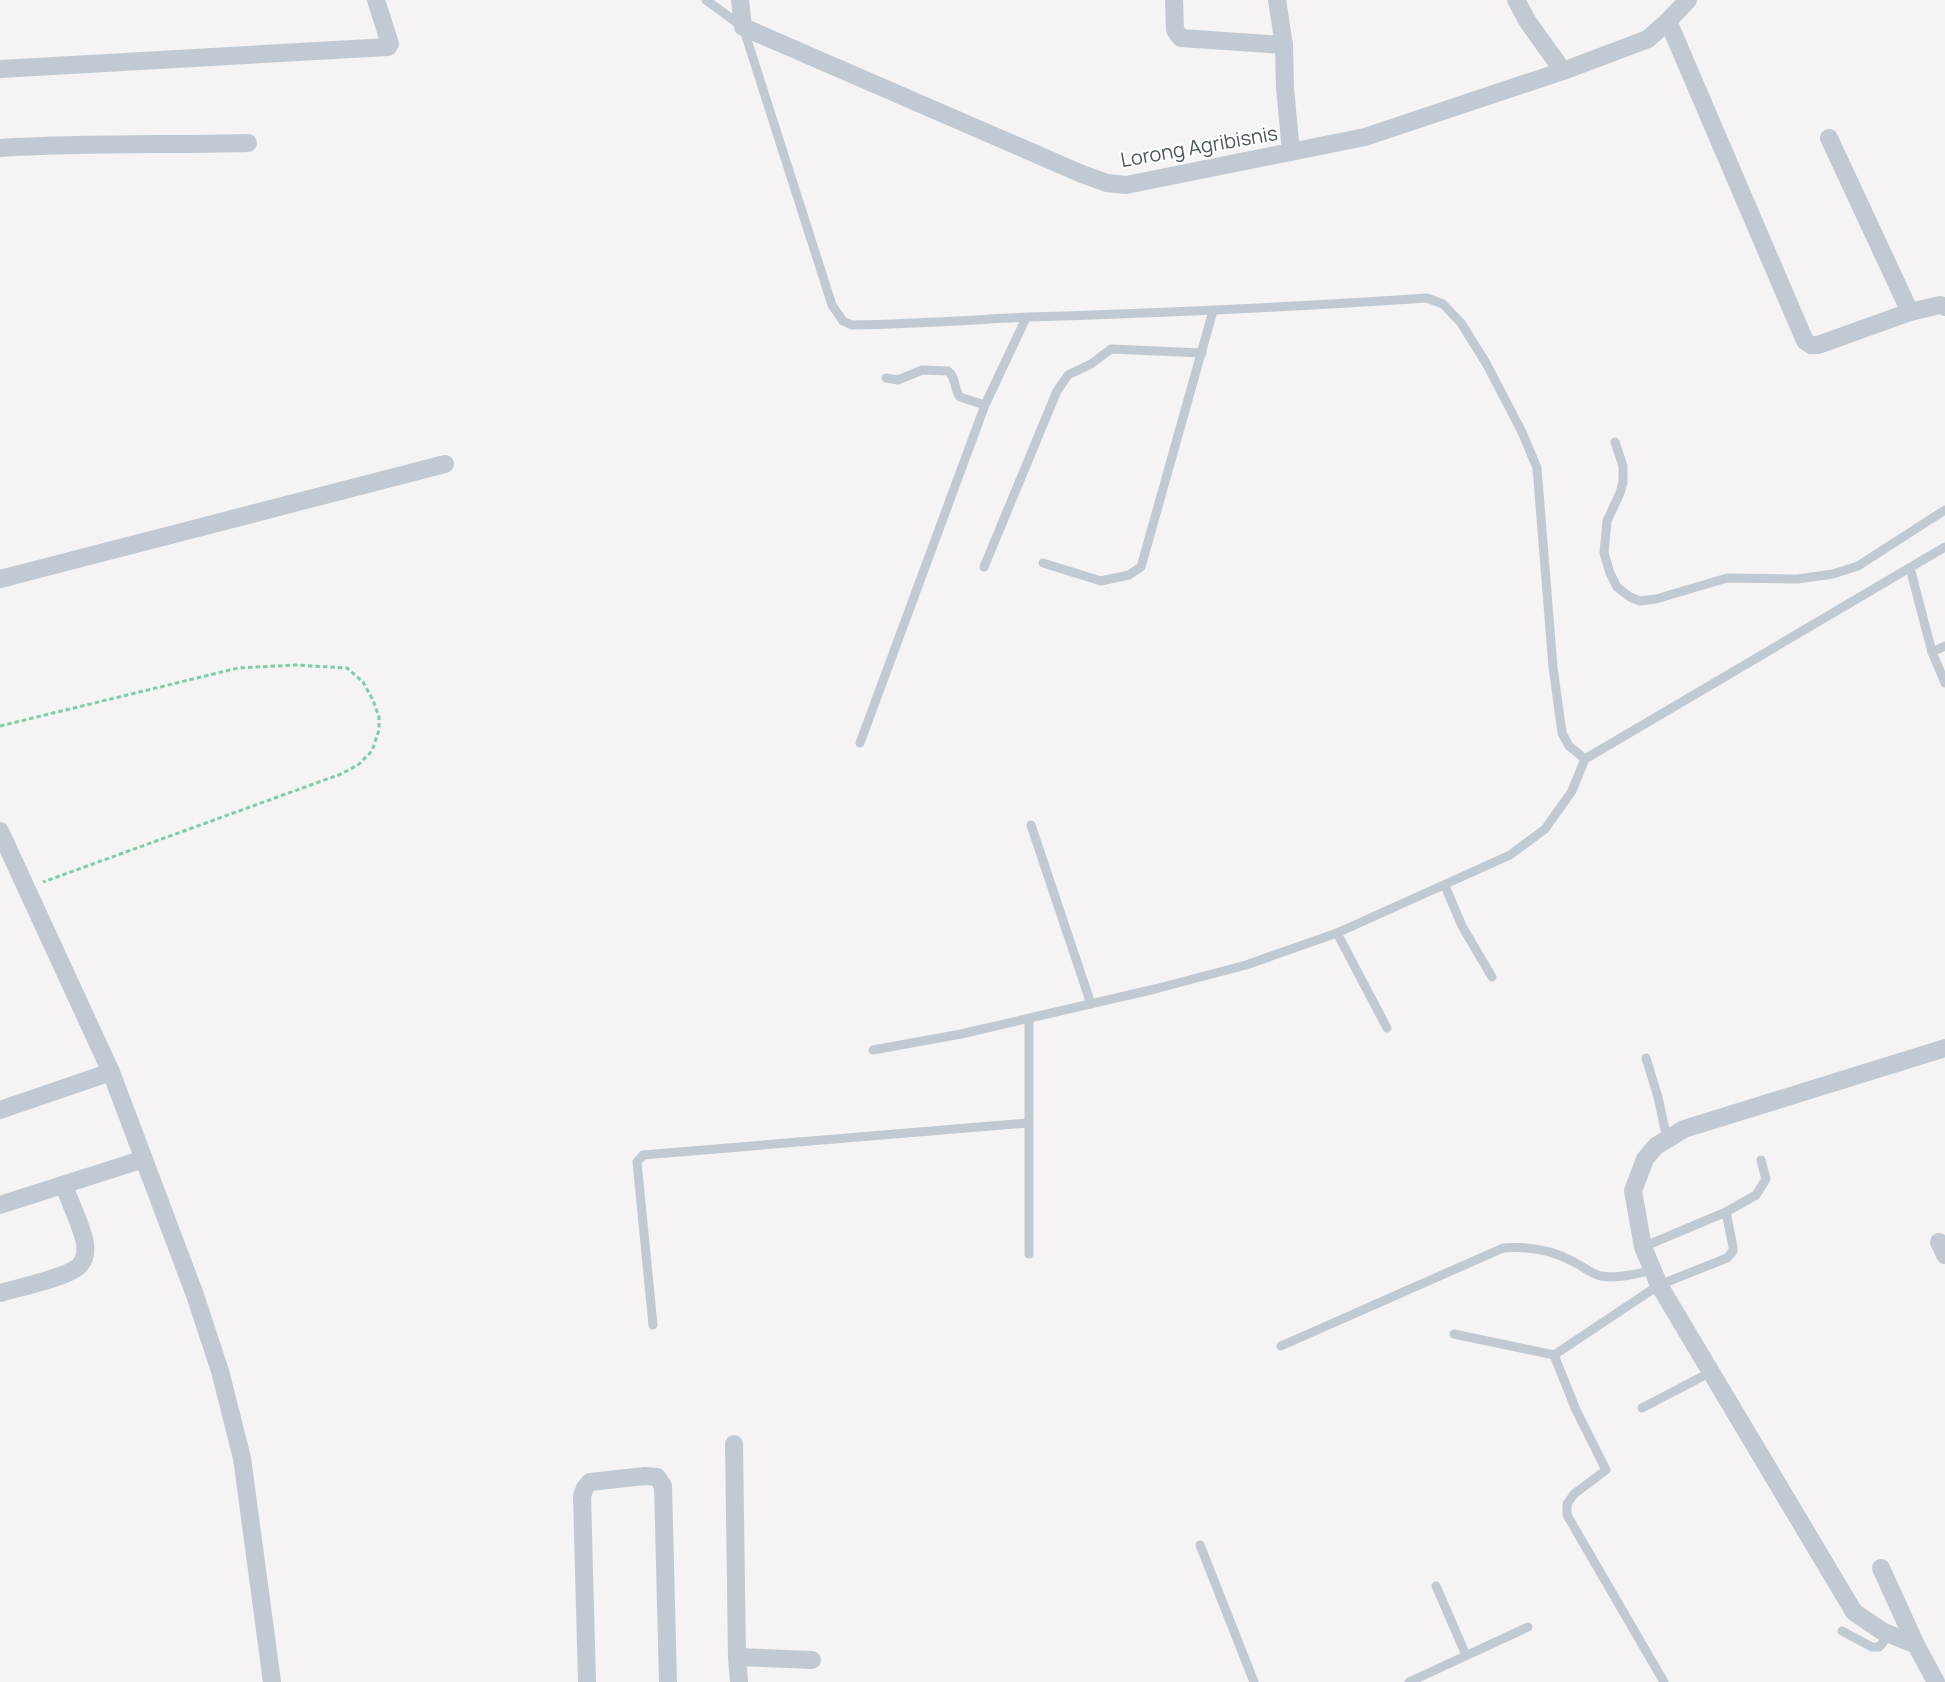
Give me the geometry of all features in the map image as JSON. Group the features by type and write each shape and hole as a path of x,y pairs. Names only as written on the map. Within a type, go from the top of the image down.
{"street":[{"path":"0,69 388,47 390,44 376,0"},
{"path":"740,0 743,27"},
{"path":"1174,0 1175,30 1181,38 1284,45"},
{"path":"1277,0 1284,45 1285,88 1291,152"},
{"path":"1516,0 1528,22 1563,71"},
{"name":"Lorong Agribisnis","path":"743,27 1071,169 1107,183 1126,185 1365,137 1563,71 1648,39 1688,0"},
{"path":"1668,21 1805,341 1811,345 1818,345 1910,312 1940,305 1945,307"},
{"path":"1829,138 1910,312"},
{"path":"0,148 58,145 153,146 248,143"},
{"path":"0,579 445,464"},
{"path":"2,842 111,1072 195,1295 231,1407 242,1458 272,1682"},
{"path":"1916,1645 1882,1631 1854,1612 1656,1278 1643,1247 1633,1191 1645,1159 1656,1146 1684,1129 1945,1048"},
{"path":"0,1110 111,1072"},
{"path":"0,1206 144,1159"},
{"path":"0,1293 64,1274 75,1269 82,1262 85,1255 85,1242 63,1185"},
{"path":"734,1444 739,1682"},
{"path":"586,1682 582,1496 590,1482 645,1476 657,1478 663,1486 668,1682"},
{"path":"1881,1568 1916,1645 1936,1682"},
{"path":"737,1657 812,1660"}],"lane":[{"path":"706,0 743,27 832,306 843,321 852,325 1214,311 1426,298 1443,304 1461,323 1517,422 1537,468 1553,667 1562,733 1569,746 1585,759"},
{"path":"1042,563 1101,581 1129,575 1141,567 1214,311"},
{"path":"861,743 985,405 1026,318"},
{"path":"984,567 1057,391 1068,375 1091,364 1111,349 1202,353"},
{"path":"886,378 904,380 922,370 948,371 955,379 956,391 960,397 985,405"},
{"path":"1615,442 1623,466 1623,482 1607,521 1604,553 1617,587 1640,601 1656,599 1727,578 1797,579 1833,574 1858,566 1945,510"},
{"path":"873,1050 1029,1019 1246,965 1337,933 1445,886 1510,855 1545,829 1572,791 1585,759 1945,547"},
{"path":"1910,568 1932,652 1945,683"},
{"path":"1932,652 1945,646"},
{"path":"1031,825 1091,1004"},
{"path":"1445,886 1462,926 1492,978"},
{"path":"1337,933 1387,1028"},
{"path":"1029,1019 1029,1254"},
{"path":"1646,1058 1659,1097 1667,1139"},
{"path":"653,1325 637,1162 643,1155 1028,1123"},
{"path":"1643,1247 1726,1212 1756,1195 1766,1179 1761,1160"},
{"path":"1454,1334 1554,1355 1656,1278 1726,1258 1731,1254 1733,1247 1726,1212"},
{"path":"1281,1346 1503,1248 1529,1246 1570,1260 1599,1276 1631,1275 1656,1278"},
{"path":"1554,1355 1576,1410 1606,1470 1574,1494 1567,1503 1567,1515 1664,1682"},
{"path":"1642,1408 1712,1372"},
{"path":"1200,1545 1254,1682"},
{"path":"1436,1586 1466,1655"},
{"path":"1409,1682 1528,1627"},
{"path":"1842,1630 1872,1647 1879,1647 1890,1634"}],"path":[{"path":"0,726 238,668 295,665 346,668 363,682 379,717 379,730 372,751 358,765 341,774 25,888"}]}
